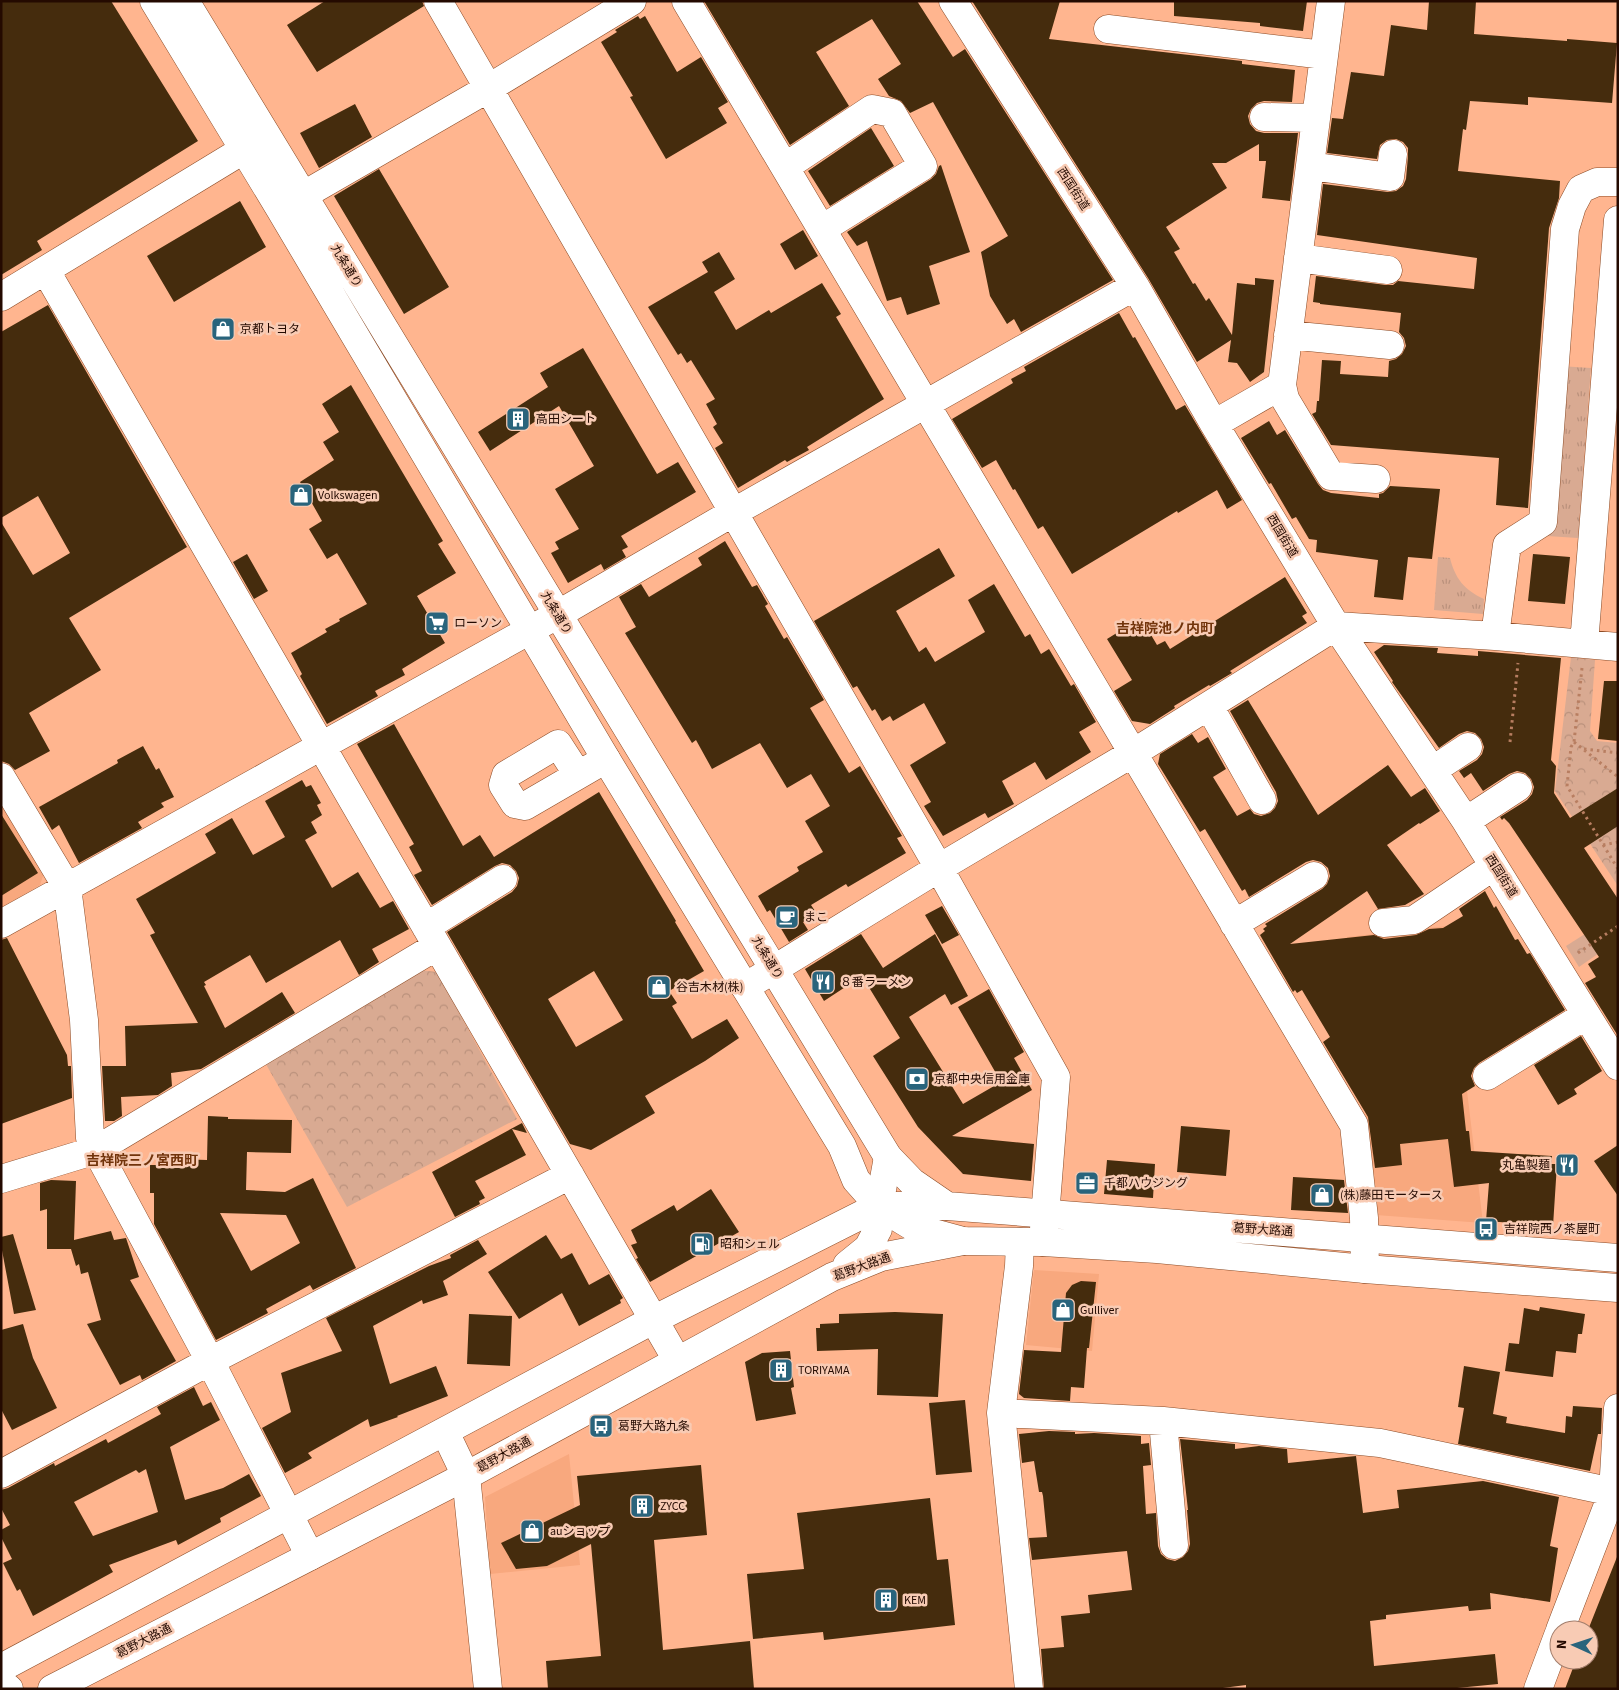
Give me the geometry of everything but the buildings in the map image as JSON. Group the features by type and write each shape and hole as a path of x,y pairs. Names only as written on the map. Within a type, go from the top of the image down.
{"main road":[{"path":"154,1 280,209 606,759 842,1146 856,1180 879,1206"},
{"name":"九条通り","path":"185,1 888,1157 912,1182 947,1206"},
{"path":"438,1 940,868 1056,1077 1044,1214 1019,1266 1001,1413 1029,1689"},
{"path":"280,209 489,88 632,1"},
{"path":"686,1 1354,1125 1365,1269"},
{"name":"西国街道","path":"953,1 1135,286 1214,424 1336,626 1466,821 1618,1066"},
{"path":"1331,1 1282,384 1285,399 1332,476 1376,479"},
{"path":"1108,30 1324,55"},
{"path":"785,167 872,109 892,113 923,166 822,229"},
{"path":"1264,117 1316,118"},
{"path":"1,297 267,136"},
{"path":"1310,166 1390,176 1393,154"},
{"path":"1508,637 1507,545 1543,522 1565,229 1572,206 1581,189 1597,182 1618,182"},
{"path":"1584,644 1614,304 1618,220"},
{"path":"1298,258 1388,270"},
{"path":"46,271 677,1360"},
{"path":"1,924 557,615 734,512 1135,286"},
{"path":"1288,335 1390,345"},
{"path":"1214,424 1282,384"},
{"path":"745,988 940,868 1133,753 1336,626 1508,637 1618,647"},
{"path":"1209,706 1262,800"},
{"path":"1433,770 1468,747"},
{"path":"578,775 606,759"},
{"path":"1,777 67,888 84,1020 90,1138 210,1361 310,1556"},
{"path":"1466,821 1518,787"},
{"path":"1383,923 1414,920 1494,866"},
{"path":"1234,924 1314,876"},
{"path":"1,1179 96,1150 431,937 503,879"},
{"path":"1487,1076 1586,1015"},
{"path":"832,1277 868,1248 878,1229 879,1206 888,1157"},
{"path":"1,1474 210,1361 570,1175"},
{"name":"葛野大路通","path":"1,1668 653,1320 879,1206 947,1206 1618,1258"},
{"name":"葛野大路通","path":"879,1206 915,1228 963,1241"},
{"name":"葛野大路通","path":"52,1689 466,1476 832,1277 880,1257 963,1241 1031,1242 1157,1249 1365,1269 1618,1288"},
{"path":"1565,1620 1615,1494 1618,1408"},
{"path":"1001,1413 1163,1421 1380,1443 1615,1494"},
{"path":"1163,1421 1174,1545"},
{"path":"445,1432 466,1476 488,1689"},
{"path":"1538,1689 1549,1660"},
{"path":"1,1682 9,1689"}],"path":[{"path":"1508,637 1510,742"},
{"path":"1584,644 1574,742 1571,747 1567,786 1618,869"},
{"path":"1574,742 1618,777"},
{"path":"1583,749 1618,753"},
{"path":"1603,845 1618,842"},
{"path":"1557,968 1618,926"}],"shaded area":[{"path":"1,801 44,873 40,885 1,908"},
{"path":"1447,926 1483,1223 1376,1215 1347,937"},
{"name":"Gulliver","path":"1034,1270 1099,1274 1092,1351 1026,1345"},
{"name":"auショップ","path":"569,1454 580,1565 490,1574 485,1497"}],"green space":[{"path":"1560,366 1591,368 1578,538 1547,536"},
{"path":"1438,557 1450,558 1461,583 1471,592 1484,599 1483,614 1434,610"},
{"path":"1571,657 1595,660 1590,731 1597,741 1618,743 1618,886 1555,791"},
{"path":"1618,913 1618,940 1579,967 1566,946"},
{"path":"419,970 437,972 517,1119 347,1207 263,1059"}],"place":[{"name":"京都トヨタ","path":"223,329"},
{"name":"高田シート","path":"518,419"},
{"name":"Volkswagen","path":"301,495"},
{"name":"ローソン","path":"437,623"},
{"name":"まこ","path":"787,917"},
{"name":"８番ラーメン","path":"823,982"},
{"name":"谷吉木材(株)","path":"659,987"},
{"name":"京都中央信用金庫","path":"917,1079"},
{"name":"丸亀製麺","path":"1567,1165"},
{"name":"千都ハウジング","path":"1087,1183"},
{"name":"(株)藤田モータース","path":"1322,1195"},
{"name":"吉祥院西ノ茶屋町","path":"1486,1229"},
{"name":"昭和シェル","path":"702,1244"},
{"name":"Gulliver","path":"1063,1310"},
{"name":"TORIYAMA","path":"781,1370"},
{"name":"葛野大路九条","path":"601,1426"},
{"name":"ZYCC","path":"642,1506"},
{"name":"auショップ","path":"532,1531"},
{"name":"KEM","path":"886,1600"}],"district":[{"name":"吉祥院池ノ内町","path":"1165,629"},
{"name":"吉祥院三ノ宮西町","path":"142,1161"}]}
